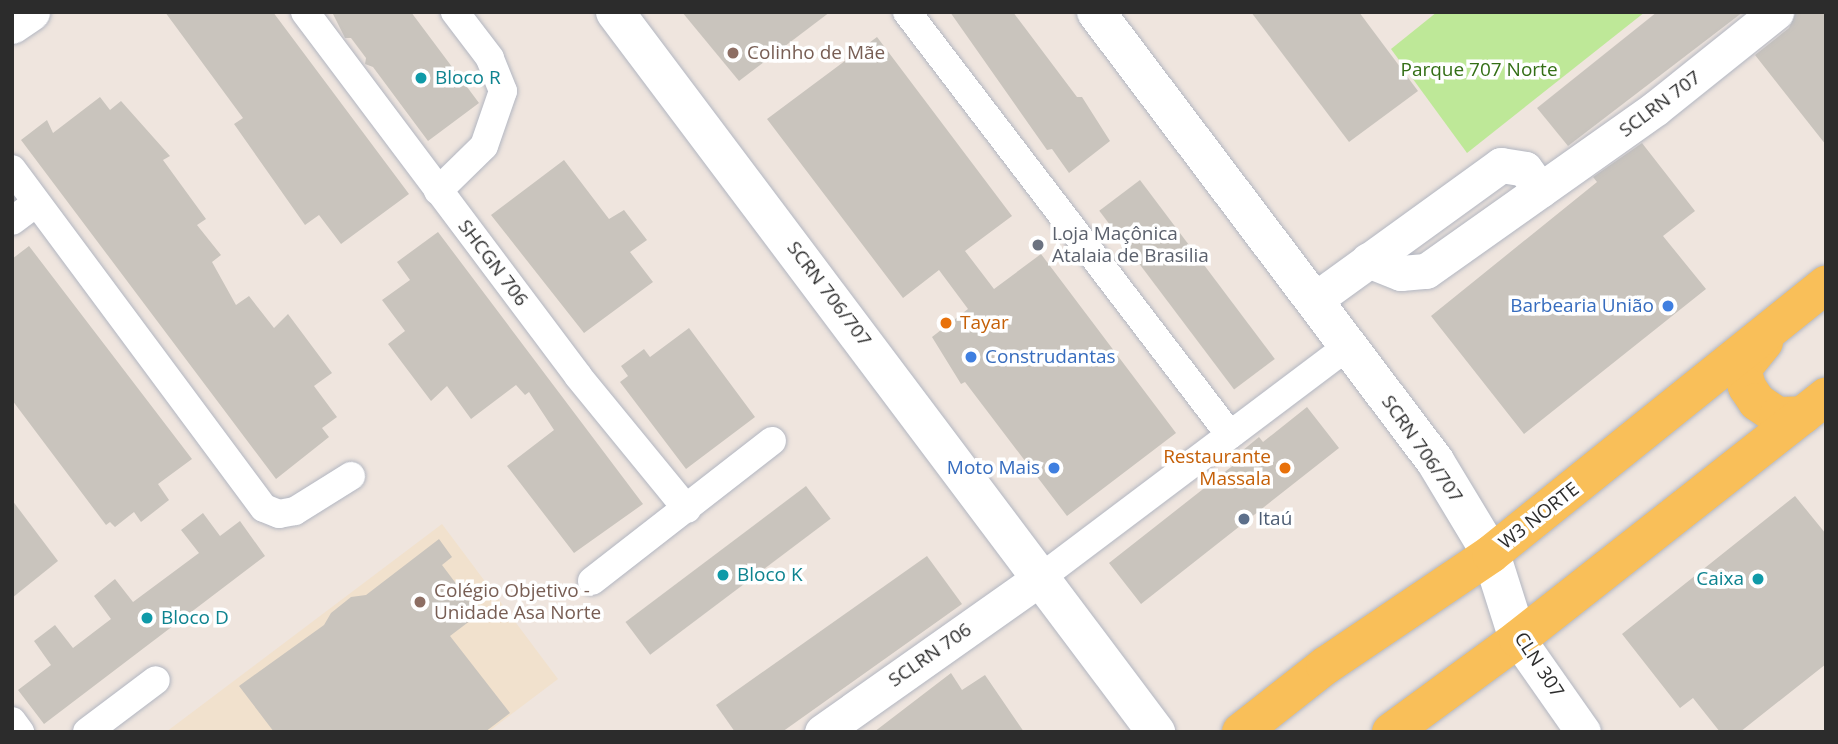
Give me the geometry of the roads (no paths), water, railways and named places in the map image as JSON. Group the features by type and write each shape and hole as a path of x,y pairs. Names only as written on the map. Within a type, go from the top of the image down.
{"main road":[{"path":"12,25 31,12"},
{"name":"SCRN 706/707","path":"615,12 1156,732"},
{"name":"SCRN 706/707","path":"1096,12 1435,461 1491,554"},
{"path":"1814,406 1777,416 1757,402 1742,369 1816,293"},
{"name":"W3 NORTE","path":"1241,732 1325,666 1491,554 1816,293"},
{"path":"1391,732 1518,639 1814,406"},
{"name":"CLN 307","path":"1491,554 1518,639"}],"street":[{"name":"SHCGN 706","path":"305,12 635,449 687,509"},
{"path":"438,191 484,146 502,90 490,58 455,12"},
{"path":"907,12 1230,435"},
{"name":"SCLRN 707","path":"1313,301 1501,164 1525,169 1540,190 1656,108 1776,12"},
{"path":"12,169 264,508 279,513 295,511 351,476"},
{"path":"12,221 36,203"},
{"path":"1039,579 1348,346"},
{"path":"592,581 772,441"},
{"name":"SCLRN 706","path":"822,732 1039,579"},
{"name":"CLN 307","path":"1518,639 1583,732"},
{"path":"87,732 156,680"},
{"path":"12,721 20,732"}],"place":[{"name":"Colinho de Mãe","path":"733,53"},
{"name":"Bloco R","path":"421,78"},
{"name":"Loja Maçônica Atalaia de Brasilia","path":"1038,245"},
{"name":"Barbearia União","path":"1668,306"},
{"name":"Tayar","path":"946,323"},
{"name":"Construdantas","path":"971,357"},
{"name":"Moto Mais","path":"1054,468"},
{"name":"Restaurante Massala","path":"1285,468"},
{"name":"Itaú","path":"1244,519"},
{"name":"Bloco K","path":"723,575"},
{"name":"Caixa","path":"1758,579"},
{"name":"Colégio Objetivo - Unidade Asa Norte","path":"420,602"},
{"name":"Bloco D","path":"147,618"}],"park label":[{"name":"Parque 707 Norte","path":"1479,70"}]}
